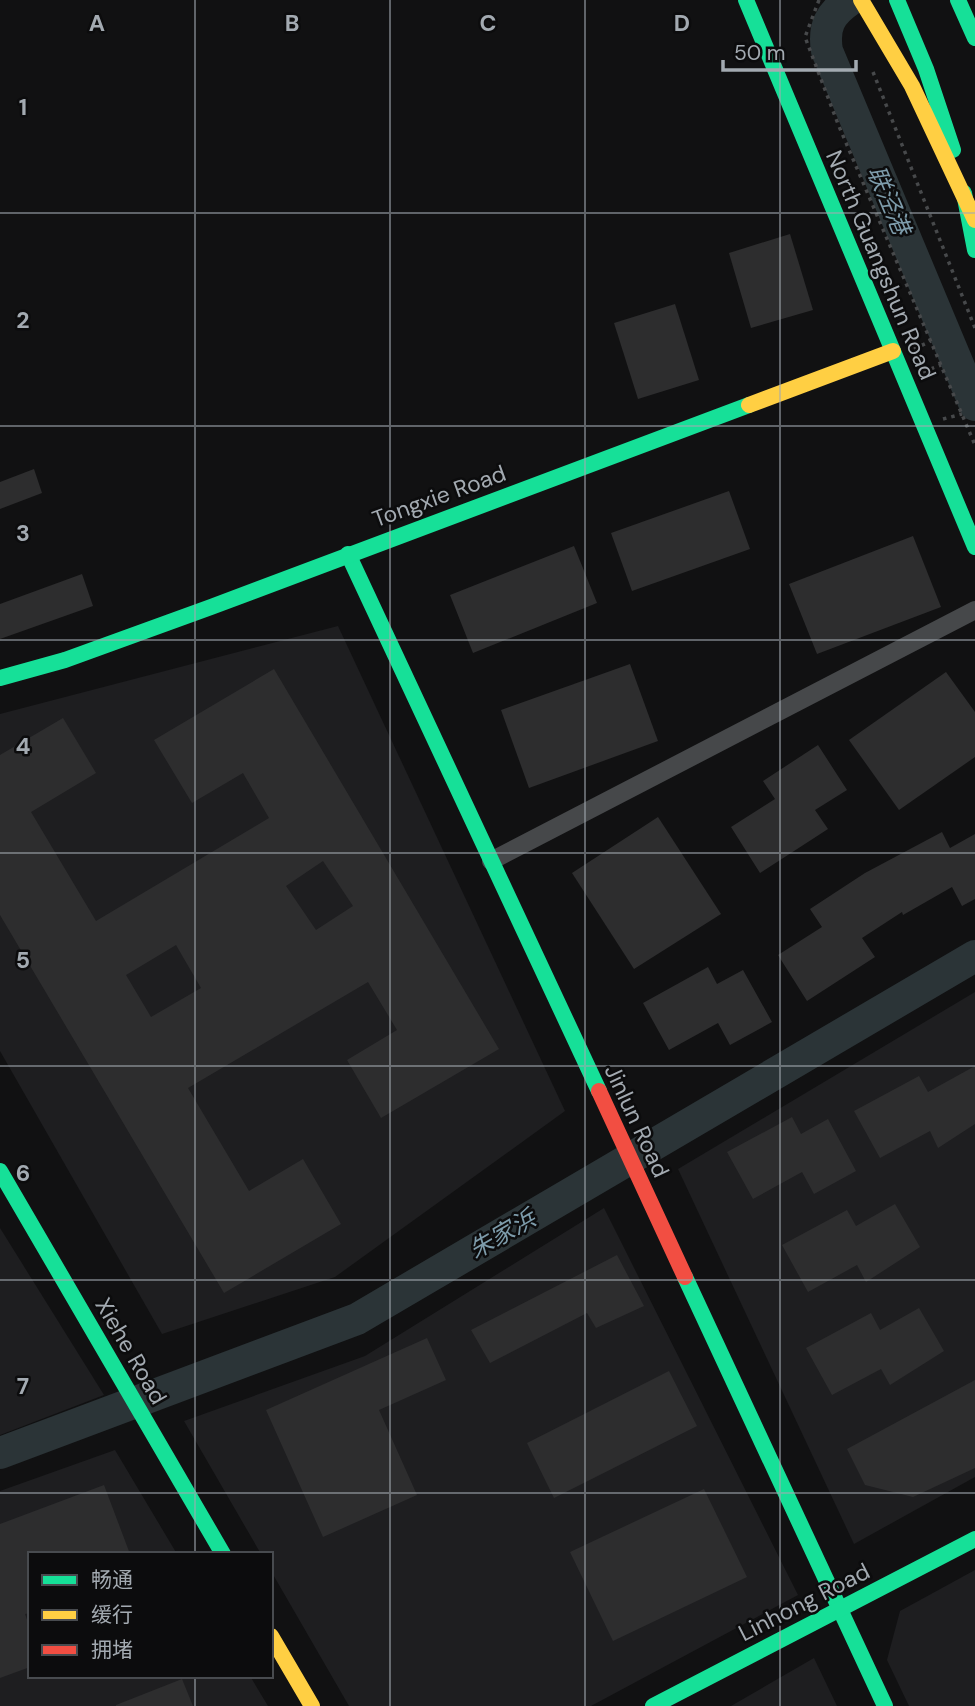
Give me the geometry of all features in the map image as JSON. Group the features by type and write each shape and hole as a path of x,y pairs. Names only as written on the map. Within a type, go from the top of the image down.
{"main road":[{"name":"North Guangshun Road","path":"746,0 975,547"},
{"path":"861,0 917,96 975,220"},
{"path":"897,0 951,142 975,250"},
{"path":"958,0 974,35"},
{"name":"Tongxie Road","path":"0,678 65,660 892,351"},
{"name":"Jinlun Road","path":"348,554 885,1706"},
{"name":"Xiehe Road","path":"0,1171 222,1552"},
{"name":"Linhong Road","path":"653,1706 975,1539"},
{"path":"273,1639 312,1706"}],"street":[{"path":"491,861 975,610"}],"path":[{"path":"819,0 805,37 838,124 975,445"},
{"path":"873,72 975,328"}],"shaded area":[{"path":"338,626 565,1111 335,1277 162,1334 0,1051 0,714"},
{"path":"975,992 975,1477 854,1544 678,1169"},
{"path":"604,1208 798,1595 591,1706 349,1706 273,1574 273,1552 260,1552 184,1421 365,1356"},
{"path":"0,1228 104,1395 0,1435"},
{"path":"115,1450 176,1552 28,1552 28,1678 251,1678 268,1706 0,1706 0,1491"},
{"path":"975,1570 975,1706 909,1706 887,1660 900,1611"},
{"path":"814,1658 837,1706 731,1706"}],"building":[{"path":"790,234 813,310 751,328 729,253"},
{"path":"675,304 699,380 638,399 614,323"},
{"path":"34,469 42,493 0,509 0,482"},
{"path":"729,491 750,549 632,591 611,533"},
{"path":"913,536 941,607 817,654 789,584"},
{"path":"574,546 597,603 473,653 450,595"},
{"path":"82,574 93,606 0,639 0,604"},
{"path":"630,664 658,741 529,788 501,710"},
{"path":"274,669 499,1049 381,1118 347,1060 397,1030 368,982 188,1088 249,1191 303,1159 341,1224 224,1293 0,915 0,755 63,718 96,773 31,812 96,921 269,818 243,773 192,803 154,740","holes":["323,861 353,906 316,930 286,886","176,945 201,988 151,1017 126,975"]},
{"path":"946,672 975,712 975,757 899,810 849,740"},
{"path":"818,745 847,790 815,810 828,829 760,873 731,827 775,799 763,781"},
{"path":"658,817 721,914 634,969 572,873"},
{"path":"942,832 950,848 975,834 975,899 962,906 952,887 903,915 902,912 862,938 875,957 807,1001 778,955 822,927 810,909 865,873"},
{"path":"708,967 717,984 743,970 772,1022 730,1045 718,1023 669,1050 643,1003"},
{"path":"975,1066 975,1124 938,1148 930,1131 880,1158 854,1111 919,1076 928,1092"},
{"path":"792,1117 801,1134 828,1119 856,1171 814,1194 802,1172 753,1199 727,1152"},
{"path":"895,1204 920,1247 866,1282 857,1265 808,1292 782,1245 847,1210 856,1226"},
{"path":"617,1255 644,1306 596,1328 587,1313 490,1363 471,1330"},
{"path":"919,1308 944,1351 890,1385 881,1369 832,1395 806,1348 871,1313 880,1330"},
{"path":"427,1338 446,1380 379,1410 417,1495 323,1537 266,1410"},
{"path":"669,1371 697,1426 554,1498 527,1443"},
{"path":"975,1380 975,1468 913,1497 865,1485 847,1449"},
{"path":"104,1485 129,1552 28,1552 28,1613 25,1614 28,1622 28,1668 0,1678 0,1524"},
{"path":"704,1489 747,1577 613,1641 570,1552"},
{"path":"182,1679 193,1706 116,1706 116,1705"}],"waterway":[{"name":"联泾港","path":"850,0 837,10 830,21 826,34 827,51 975,405"},
{"name":"朱家浜","path":"0,1453 357,1319 975,956"}],"traffic: fast":[{"path":"746,0 975,547"},
{"path":"897,0 926,69 953,150"},
{"path":"958,0 975,38"},
{"path":"964,193 975,250"},
{"path":"0,678 65,660 211,607 749,405"},
{"path":"348,554 599,1091"},
{"path":"0,1171 222,1552"},
{"path":"685,1277 885,1706"},
{"path":"653,1706 975,1539"}],"traffic: slow":[{"path":"861,0 912,86 975,220"},
{"path":"749,405 893,351"},
{"path":"273,1639 312,1706"}],"traffic: jam":[{"path":"599,1091 685,1277"}]}
